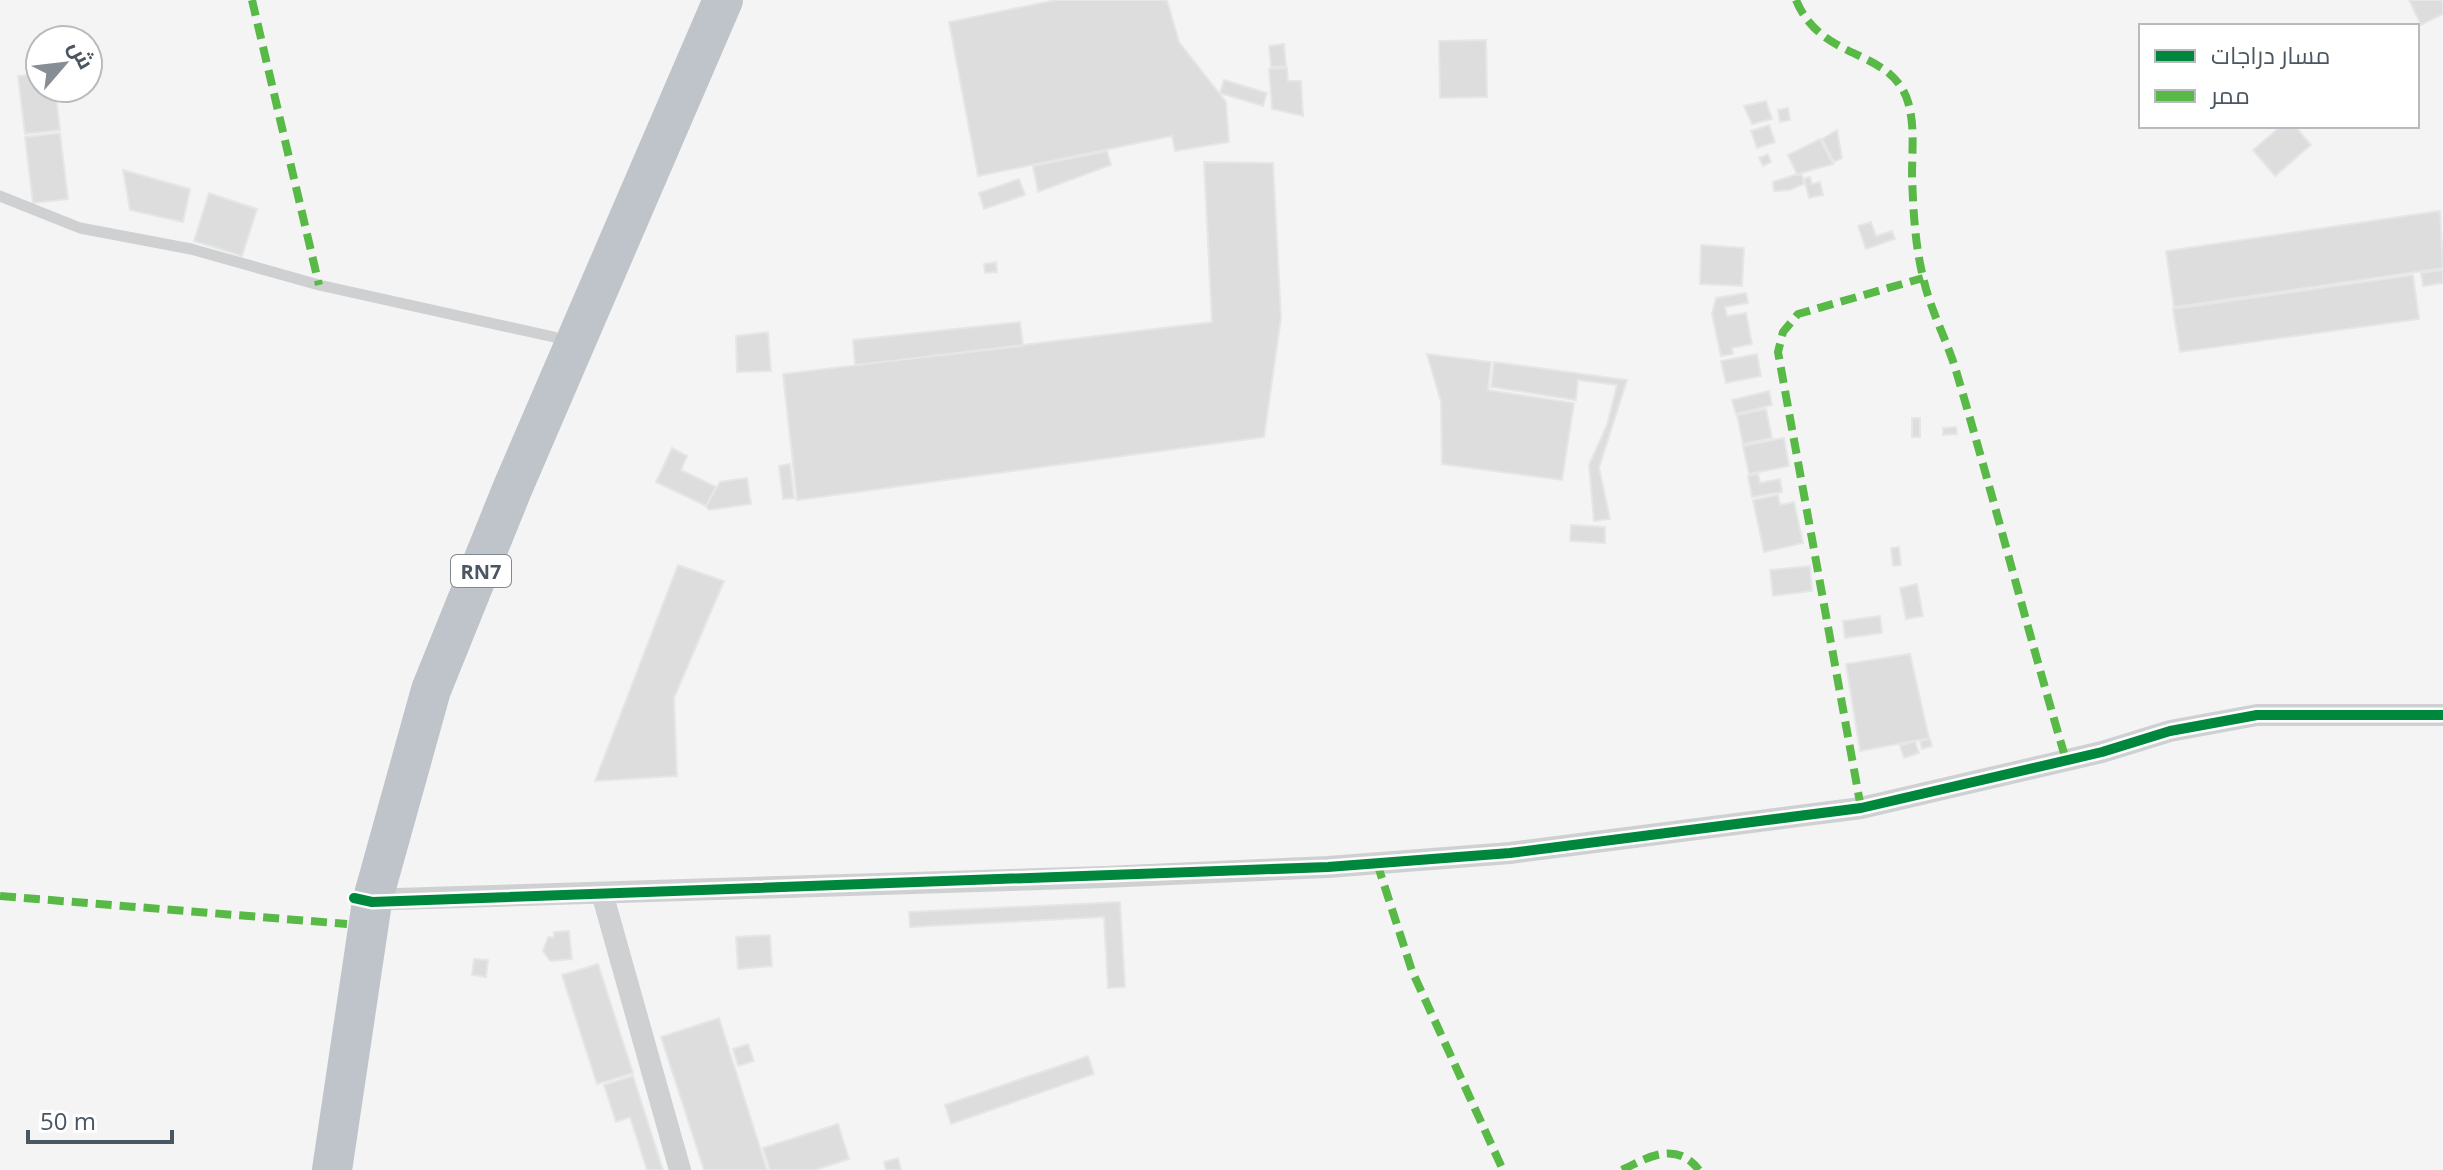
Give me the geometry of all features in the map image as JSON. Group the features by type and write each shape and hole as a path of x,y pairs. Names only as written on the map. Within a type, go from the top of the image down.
{"highway":[{"name":"RN7","path":"332,1168 363,900 411,684 438,602 699,0"},
{"name":"RN7","path":"363,900 431,690 513,487 723,0"}],"street":[{"path":"363,900 1328,867 1510,853 1861,808 2102,752 2170,731 2257,715 2443,715"},
{"path":"602,893 680,1170"}],"lane":[{"path":"0,196 80,228 191,249 319,285 554,337"}],"building":[{"path":"1056,0 1167,0 1179,42 1226,102 1229,142 1175,151 1172,136 978,176 949,22"},
{"path":"2409,0 2443,0 2443,14 2421,25"},
{"path":"1486,40 1487,97 1440,98 1439,41"},
{"path":"1284,44 1286,66 1271,67 1269,46"},
{"path":"1287,68 1288,81 1301,81 1303,116 1272,109 1269,69"},
{"path":"24,75 24,104 57,104 60,130 25,134 18,76"},
{"path":"1224,80 1267,93 1263,106 1220,93"},
{"path":"1766,101 1772,119 1752,124 1744,106"},
{"path":"1788,108 1790,120 1780,122 1778,110"},
{"path":"1769,125 1775,142 1757,148 1751,131"},
{"path":"2279,128 2297,128 2311,145 2275,176 2253,150"},
{"path":"1837,130 1842,158 1834,162 1822,139"},
{"path":"60,133 68,199 33,203 25,137"},
{"path":"1820,139 1833,164 1797,174 1788,155"},
{"path":"1107,151 1111,165 1038,192 1033,166"},
{"path":"1768,154 1771,162 1763,166 1759,158"},
{"path":"1204,162 1273,163 1281,318 1264,437 797,500 783,374 1212,322"},
{"path":"123,170 190,189 183,222 130,210"},
{"path":"1802,175 1804,184 1790,190 1774,191 1773,182"},
{"path":"1810,177 1812,184 1820,182 1823,195 1809,198 1804,179"},
{"path":"1019,179 1025,195 984,209 979,193"},
{"path":"209,193 257,209 242,256 194,241"},
{"path":"2440,211 2443,268 2174,307 2166,251"},
{"path":"1871,222 1876,236 1892,231 1895,239 1866,249 1858,226"},
{"path":"1701,245 1744,248 1742,286 1700,284"},
{"path":"996,262 997,272 985,273 984,264"},
{"path":"2443,270 2443,283 2423,286 2421,273"},
{"path":"2413,275 2419,319 2180,352 2173,309"},
{"path":"1746,293 1748,303 1725,307 1727,316 1746,313 1752,344 1732,348 1733,354 1721,356 1712,314 1716,298"},
{"path":"1020,322 1023,346 855,365 853,340"},
{"path":"768,332 771,371 737,372 736,336"},
{"path":"1427,354 1491,362 1488,390 1574,403 1562,480 1442,464 1441,402"},
{"path":"1757,354 1761,376 1726,383 1721,361"},
{"path":"1494,362 1627,380 1599,468 1610,519 1594,521 1589,465 1607,425 1617,385 1578,380 1576,400 1491,387"},
{"path":"1769,391 1772,405 1736,414 1732,400"},
{"path":"1766,409 1772,438 1743,444 1737,415"},
{"path":"1912,418 1920,418 1920,437 1912,437"},
{"path":"1956,427 1957,434 1943,435 1943,428"},
{"path":"1784,438 1789,466 1749,474 1743,446"},
{"path":"672,448 687,456 681,470 716,487 706,506 656,482"},
{"path":"790,464 794,498 783,499 779,466"},
{"path":"1758,474 1760,483 1780,479 1782,492 1752,497 1748,476"},
{"path":"747,478 751,504 709,510 706,506 720,482"},
{"path":"1778,495 1780,505 1794,502 1803,543 1764,552 1753,500"},
{"path":"1571,525 1605,527 1605,543 1570,541"},
{"path":"1899,547 1901,565 1893,566 1891,548"},
{"path":"678,565 724,581 674,698 677,776 595,781"},
{"path":"1810,566 1812,591 1773,596 1770,570"},
{"path":"1917,584 1923,616 1906,619 1900,588"},
{"path":"1880,616 1882,633 1845,638 1843,621"},
{"path":"1910,654 1929,738 1860,751 1846,664"},
{"path":"1930,739 1932,746 1922,749 1920,741"},
{"path":"1915,741 1919,753 1904,758 1900,746"},
{"path":"1120,902 1125,987 1108,988 1104,917 910,927 909,912"},
{"path":"569,931 572,959 550,961 543,951 548,937 554,937 554,932"},
{"path":"770,935 772,966 738,969 736,937"},
{"path":"474,959 488,960 486,977 472,975"},
{"path":"598,964 633,1073 597,1084 562,975"},
{"path":"719,1018 767,1170 704,1170 661,1037"},
{"path":"748,1044 754,1061 738,1066 733,1049"},
{"path":"1088,1056 1094,1074 951,1124 945,1105"},
{"path":"633,1076 663,1170 647,1170 630,1117 616,1122 604,1085"},
{"path":"838,1124 849,1159 815,1170 770,1170 763,1148"},
{"path":"898,1158 901,1170 886,1170 884,1162"}],"marked path":[{"path":"252,0 319,285"},
{"path":"1796,0 1822,35 1887,72 1899,84 1908,102 1912,129 1915,226 1923,277 1957,374 2066,760"},
{"path":"1861,808 1778,352 1783,332 1798,314 1923,278"},
{"path":"1377,863 1412,971 1503,1170"},
{"path":"0,896 347,924"},
{"path":"1622,1170 1662,1154 1681,1156 1699,1170"}],"cycle path":[{"path":"354,898 372,902 1328,867 1510,853 1861,808 2102,752 2170,731 2257,715 2443,715"}]}
